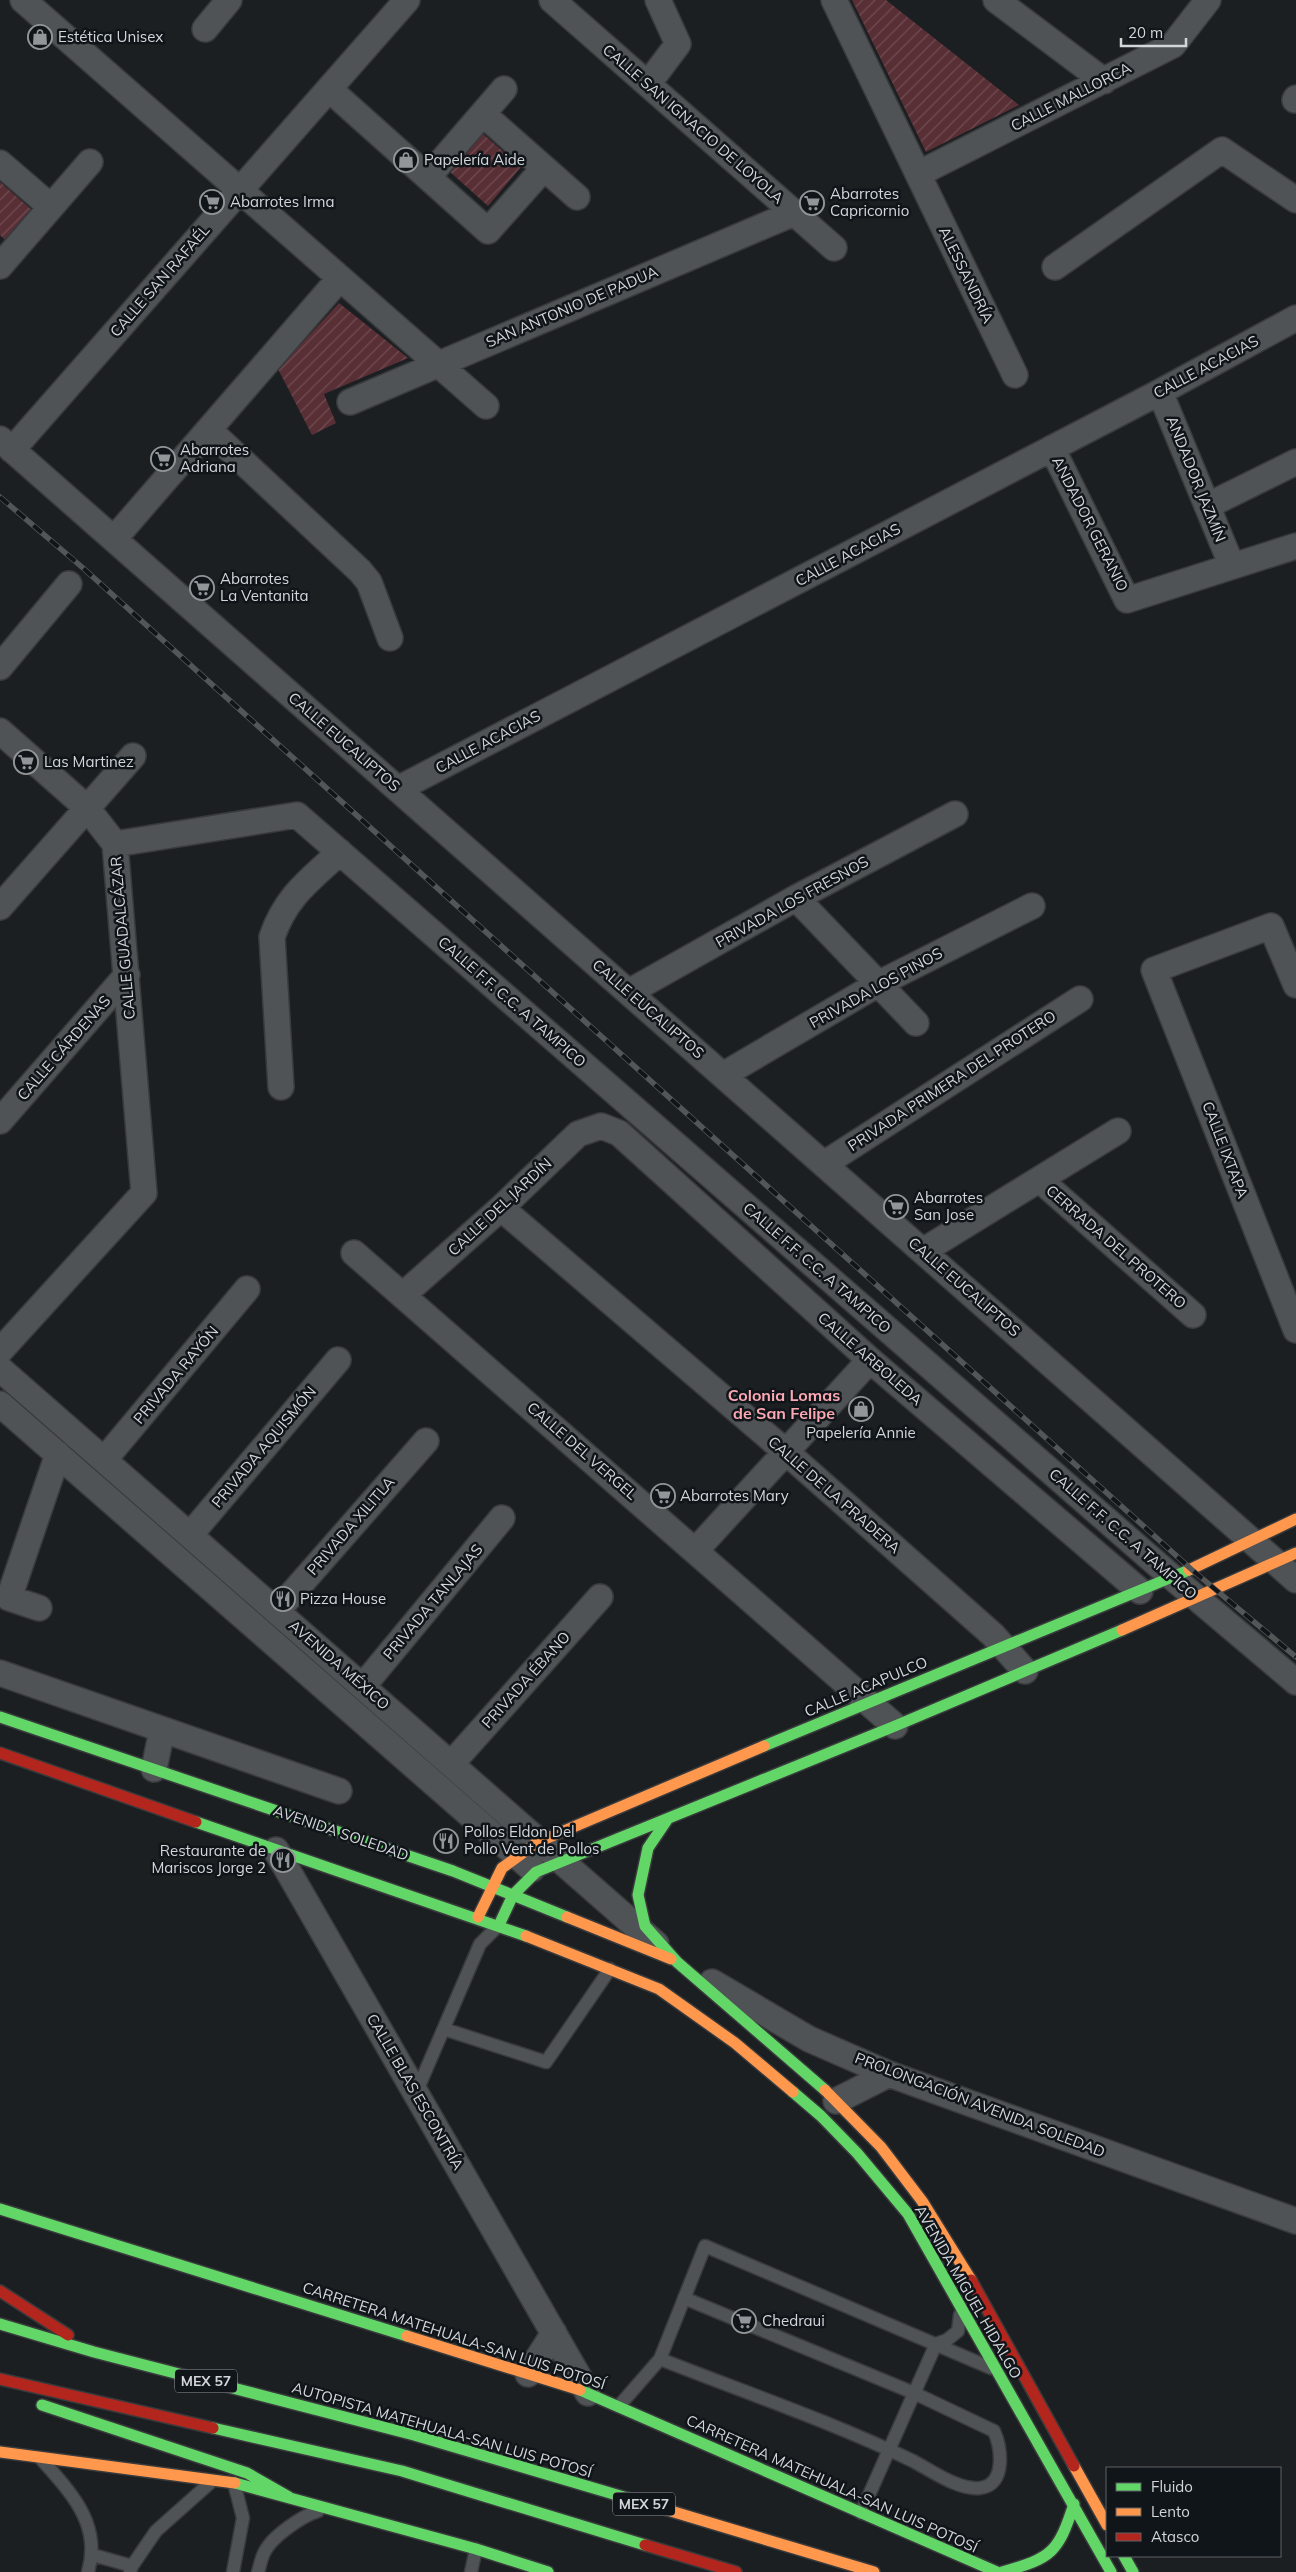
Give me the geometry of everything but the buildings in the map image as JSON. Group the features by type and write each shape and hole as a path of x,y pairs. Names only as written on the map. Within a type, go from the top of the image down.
{"main road":[{"name":"CALLE ACAPULCO","path":"478,1917 502,1868 516,1855 538,1842 868,1702 1173,1578 1296,1519"},
{"path":"499,1925 513,1895 536,1872 895,1726 1198,1598 1286,1558"},
{"name":"AVENIDA SOLEDAD","path":"0,1717 453,1871 677,1962"},
{"path":"0,1753 276,1850 478,1917 610,1969"},
{"path":"667,1820 648,1848 638,1895 645,1926 677,1962"},
{"name":"AVENIDA MIGUEL HIDALGO","path":"677,1962 836,2101 881,2147 927,2209 958,2257 1106,2523"},
{"name":"AVENIDA MIGUEL HIDALGO","path":"610,1969 659,1990 735,2043 821,2116 857,2153 908,2214 1111,2572"},
{"name":"CARRETERA MATEHUALA-SAN LUIS POTOSÍ","path":"0,2209 588,2393 997,2572"},
{"path":"0,2292 94,2352"},
{"name":"AUTOPISTA MATEHUALA-SAN LUIS POTOSÍ","path":"0,2324 94,2352 414,2435 874,2572"},
{"name":"MEX 57","path":"0,2379 402,2471 736,2572"},
{"path":"28,2400 247,2473 289,2497"},
{"path":"0,2452 234,2483 476,2549 520,2567 548,2572"},
{"path":"1002,2572 1038,2562 1053,2552 1062,2540 1074,2504"},
{"path":"1125,2557 1133,2572"}],"street":[{"path":"23,0 486,406"},
{"name":"CALLE SAN RAFAÉL","path":"6,444 240,190 407,0"},
{"name":"CALLE SAN IGNACIO DE LOYOLA","path":"552,0 834,248"},
{"path":"648,84 678,44 658,0"},
{"name":"ALESSANDRÍA","path":"834,0 1015,375"},
{"path":"996,0 1104,81"},
{"name":"CALLE MALLORCA","path":"918,174 1174,45 1208,0"},
{"path":"205,29 228,1"},
{"path":"329,89 488,231 544,168"},
{"path":"428,177 504,89"},
{"path":"483,114 577,197"},
{"path":"1055,267 1222,150 1296,200"},
{"path":"2,259 90,162"},
{"path":"0,163 51,207"},
{"name":"SAN ANTONIO DE PADUA","path":"350,402 794,213"},
{"path":"114,539 340,278"},
{"name":"CALLE ACACIAS","path":"398,789 1160,392 1296,318"},
{"name":"ANDADOR JAZMÍN","path":"1160,392 1232,566"},
{"path":"209,430 360,571 369,582 390,638"},
{"name":"CALLE EUCALIPTOS","path":"6,444 1251,1539 1286,1558 1296,1580"},
{"name":"ANDADOR GERANIO","path":"1052,448 1128,600 1232,566"},
{"path":"1207,506 1296,462"},
{"path":"1232,566 1296,546"},
{"path":"0,667 69,584"},
{"name":"CALLE GUADALCÁZAR","path":"0,731 87,808 115,844 144,1193 0,1351"},
{"path":"0,907 133,756"},
{"name":"PRIVADA LOS FRESNOS","path":"629,992 796,898 955,814"},
{"name":"CALLE F.F. C.C. A TAMPICO","path":"115,844 297,815 1173,1578 1296,1682"},
{"path":"281,1087 272,937 279,916 289,900 340,852"},
{"path":"796,898 916,1024"},
{"name":"PRIVADA LOS PINOS","path":"723,1075 878,984 1032,906"},
{"name":"CALLE IXTAPA","path":"1296,985 1271,926 1154,970 1296,1330"},
{"name":"CALLE CÁRDENAS","path":"0,1121 127,975"},
{"name":"PRIVADA PRIMERA DEL PROTERO","path":"824,1164 1080,999"},
{"name":"CALLE DEL JARDÍN","path":"403,1295 501,1208 578,1134 600,1126"},
{"name":"CALLE ARBOLEDA","path":"600,1126 619,1133 870,1360 1140,1591"},
{"path":"923,1251 1118,1131"},
{"name":"CERRADA DEL PROTERO","path":"1040,1180 1193,1315"},
{"name":"CALLE DE LA PRADERA","path":"501,1208 786,1452 993,1635 1025,1671"},
{"name":"CALLE DEL VERGEL","path":"354,1253 696,1550 895,1726"},
{"name":"PRIVADA RAYÓN","path":"104,1460 248,1289"},
{"name":"PRIVADA AQUISMÓN","path":"190,1535 338,1360"},
{"path":"696,1550 870,1360"},
{"name":"AVENIDA MÉXICO","path":"0,1369 452,1763 560,1862 677,1962"},
{"name":"AVENIDA MÉXICO","path":"0,1404 536,1872"},
{"name":"PRIVADA XILITLA","path":"277,1611 426,1441"},
{"path":"39,1608 9,1598 58,1454"},
{"name":"PRIVADA TANLAJAS","path":"363,1686 502,1518"},
{"name":"PRIVADA ÉBANO","path":"452,1763 600,1597"},
{"path":"0,1674 339,1791"},
{"path":"154,1769 162,1730"},
{"name":"CALLE BLAS ESCONTRÍA","path":"276,1850 588,2393"},
{"name":"PROLONGACIÓN AVENIDA SOLEDAD","path":"677,1962 809,2039 889,2074 1296,2222"},
{"path":"836,2101 889,2074"},
{"path":"528,2374 554,2333"}],"lane":[{"path":"478,1917 480,1944"},
{"path":"416,2093 480,1944 499,1925"},
{"path":"444,2030 546,2062 610,1969"},
{"path":"619,2406 660,2358 705,2246 998,2371"},
{"path":"660,2358 889,2450 967,2487 982,2488 992,2483 1002,2461 1000,2445 994,2431 914,2393 684,2298"},
{"path":"861,2513 936,2344 947,2340 958,2331 961,2320 958,2303"},
{"path":"38,2456 77,2500 90,2533 93,2555 88,2572"},
{"path":"93,2555 131,2569 156,2531 213,2480"},
{"path":"233,2572 243,2518 234,2483"},
{"path":"258,2572 264,2552 280,2535 303,2516 329,2508"},
{"path":"471,2572 476,2549"}],"shaded area":[{"path":"852,0 886,0 1019,105 926,152"},
{"path":"482,133 521,167 488,206 449,171"},
{"path":"0,182 32,210 5,240 0,235"},
{"path":"339,303 408,358 324,394 336,423 312,435 278,369"}],"railway":[{"path":"0,497 83,568 1191,1569 1296,1657"}],"traffic: fast":[{"path":"764,1746 1189,1570"},
{"path":"499,1925 513,1895 536,1872 895,1726 1122,1630"},
{"path":"0,1717 453,1871 567,1917"},
{"path":"667,1820 648,1848 638,1895 645,1926 677,1962 825,2090"},
{"path":"196,1822 526,1936"},
{"path":"793,2092 821,2116 857,2153 908,2214 1111,2572"},
{"path":"0,2209 407,2336"},
{"path":"0,2324 94,2352 414,2435 644,2503"},
{"path":"580,2390 997,2572"},
{"path":"42,2405 247,2473 289,2497"},
{"path":"213,2428 402,2471 645,2545"},
{"path":"235,2483 476,2549 548,2572"},
{"path":"1002,2572 1032,2562 1051,2551 1063,2533 1074,2504"},
{"path":"1125,2557 1133,2572"}],"traffic: slow":[{"path":"1189,1570 1296,1519"},
{"path":"1122,1630 1296,1553"},
{"path":"478,1917 502,1868 538,1842 764,1746"},
{"path":"567,1917 671,1959"},
{"path":"526,1936 659,1989 735,2043 793,2092"},
{"path":"825,2090 881,2147 922,2201 971,2280"},
{"path":"407,2336 580,2390"},
{"path":"0,2452 235,2483"},
{"path":"1074,2466 1106,2523"},
{"path":"644,2503 874,2572"}],"traffic: jam":[{"path":"0,1753 196,1822"},
{"path":"971,2280 1074,2466"},
{"path":"0,2291 68,2335"},
{"path":"0,2379 213,2428"},
{"path":"645,2545 736,2572"}],"place":[{"name":"Estética Unisex","path":"40,37"},
{"name":"Papelería Aide","path":"406,160"},
{"name":"Abarrotes Irma","path":"212,202"},
{"name":"Abarrotes Capricornio","path":"812,203"},
{"name":"Abarrotes Adriana","path":"163,459"},
{"name":"Abarrotes La Ventanita","path":"202,588"},
{"name":"Las Martinez","path":"26,762"},
{"name":"Abarrotes San Jose","path":"896,1207"},
{"name":"Papelería Annie","path":"861,1409"},
{"name":"Abarrotes Mary","path":"663,1496"},
{"name":"Pizza House","path":"283,1599"},
{"name":"Pollos Eldon Del Pollo Vent de Pollos","path":"446,1841"},
{"name":"Restaurante de Mariscos Jorge 2","path":"283,1860"},
{"name":"Chedraui","path":"744,2321"}],"district":[{"name":"Colonia Lomas de San Felipe","path":"784,1404"}]}
